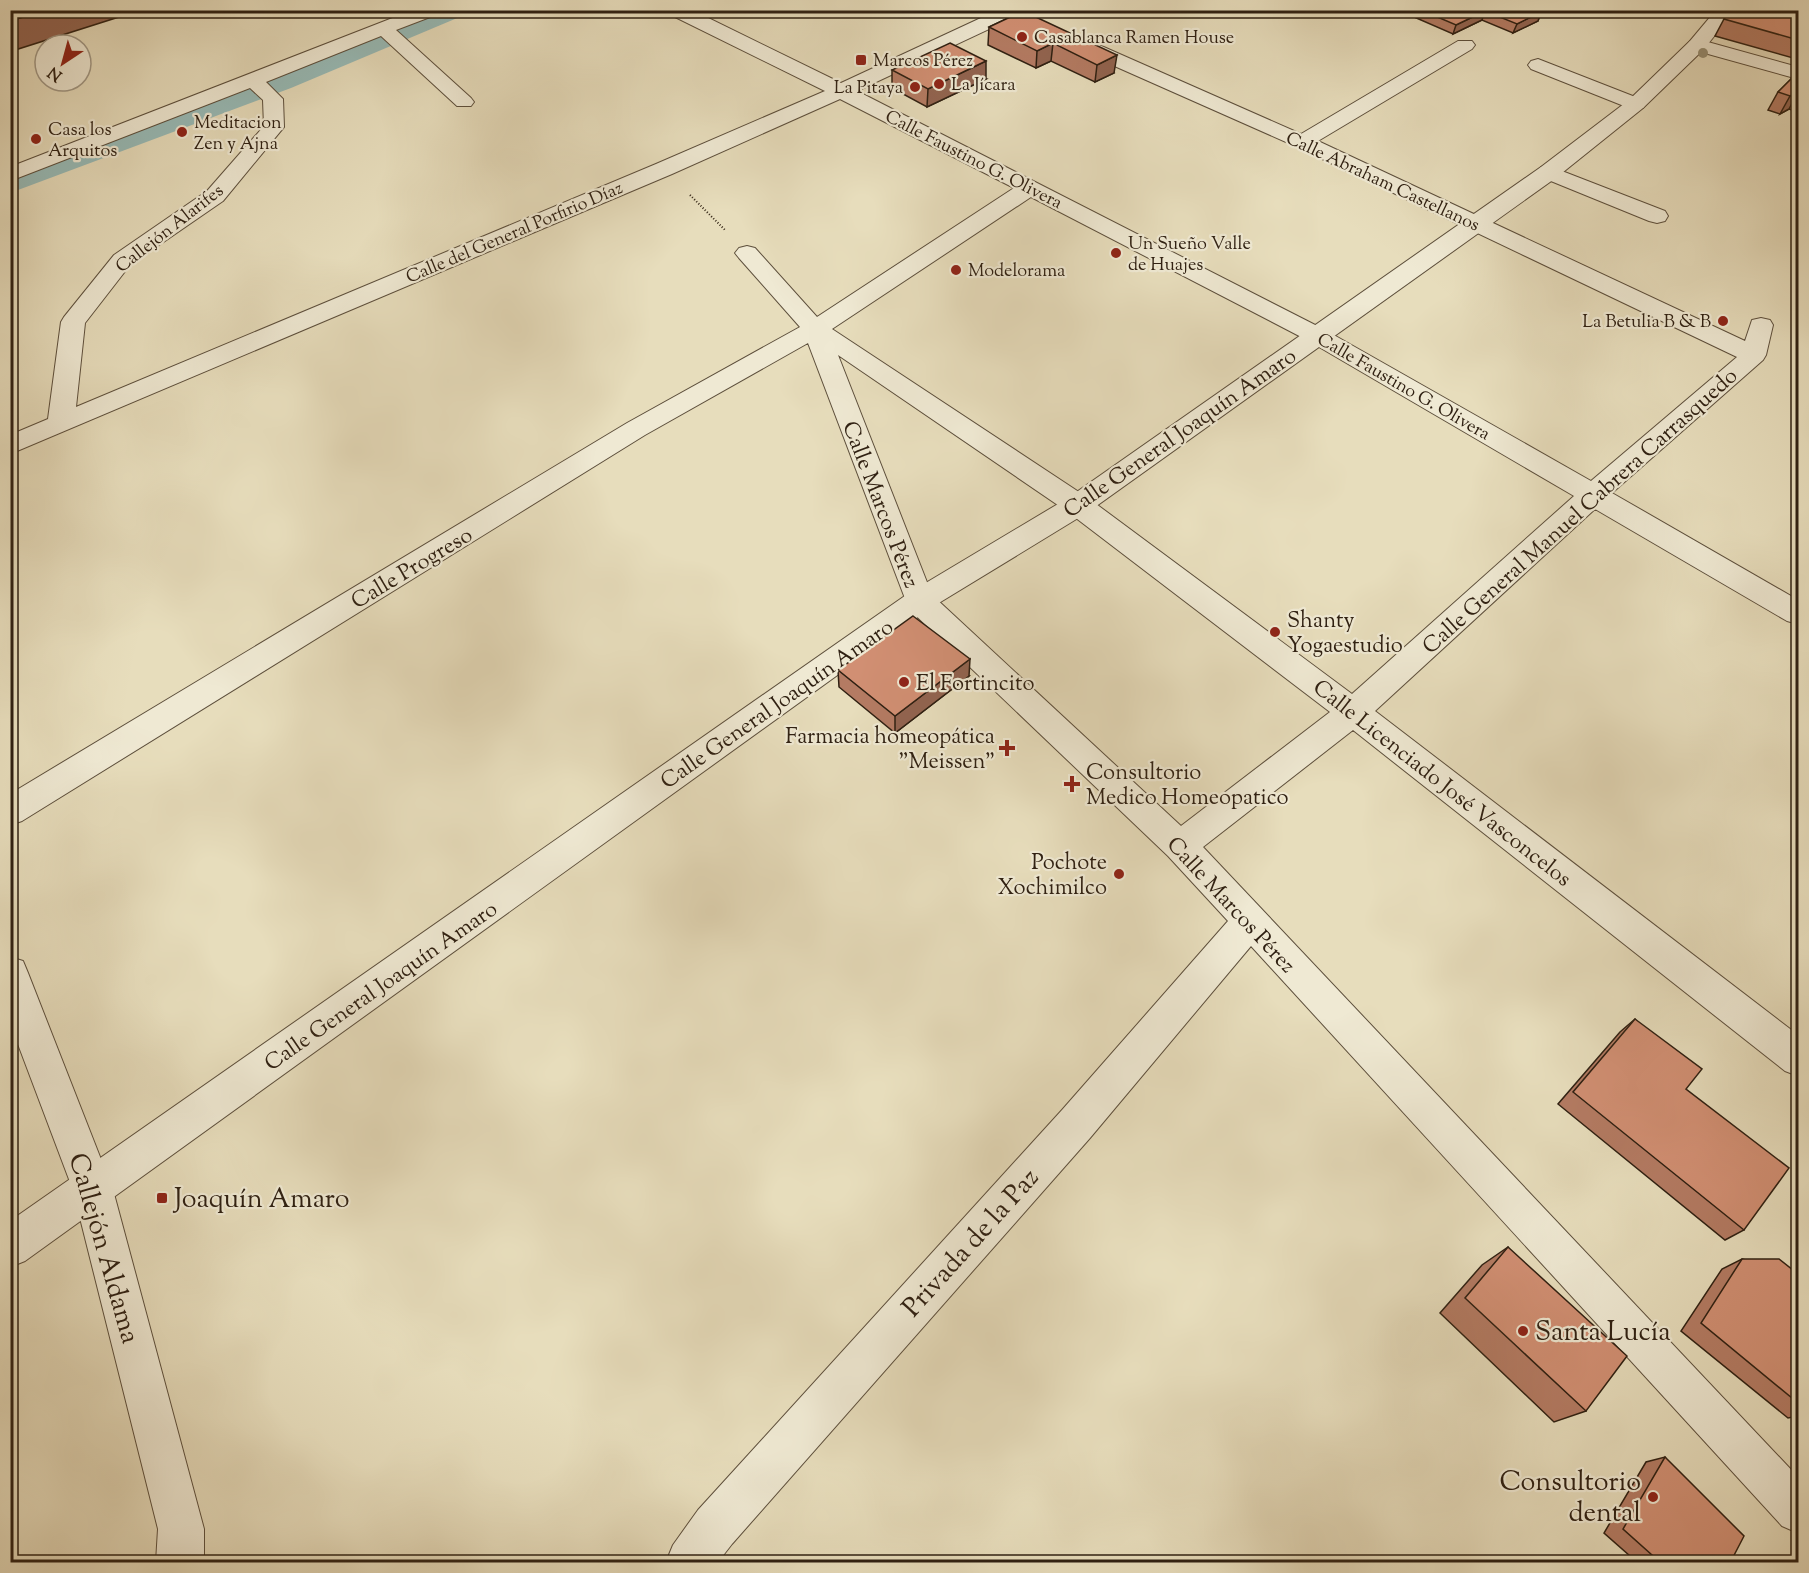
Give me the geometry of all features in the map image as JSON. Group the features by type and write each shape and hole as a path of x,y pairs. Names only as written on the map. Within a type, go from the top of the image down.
{"street":[{"path":"11,176 430,10"},
{"path":"676,10 841,91"},
{"name":"Calle General Joaquín Amaro","path":"10,1246 93,1190 919,601 1078,504 1549,171 1636,105 1698,45 1726,10"},
{"name":"Calle del General Porfirio Díaz","path":"10,445 664,169 1018,15"},
{"path":"384,29 464,102"},
{"name":"Calle Abraham Castellanos","path":"1053,32 1302,142 1755,355"},
{"path":"1302,142 1465,45"},
{"path":"1698,45 1798,73"},
{"path":"1538,64 1636,105"},
{"name":"Callejón Alarifes","path":"61,423 73,322 122,260 215,196 274,127 273,99 252,79"},
{"name":"Calle Faustino G. Olivera","path":"841,91 1317,335 1798,613"},
{"path":"1549,171 1657,216"},
{"name":"Calle Progreso","path":"10,812 636,429 815,329 1031,187"},
{"name":"Calle Marcos Pérez","path":"747,253 815,329 919,601 1179,846 1798,1510"},
{"path":"1755,355 1761,325"},
{"name":"Calle Licenciado José Vasconcelos","path":"815,329 1078,504 1353,712 1798,1058"},
{"name":"Calle General Manuel Cabrera Carrasquedo","path":"1179,846 1353,712 1593,495 1755,355"},
{"name":"Privada de la Paz","path":"690,1563 715,1527 1069,1132 1250,921"},
{"name":"Callejón Aldama","path":"10,973 93,1190 181,1546"}],"path":[{"path":"664,169 747,253"}],"building":[{"path":"10,10 46,10 10,21"},
{"path":"1421,10 1538,10 1541,12 1517,24 1485,11 1456,25"},
{"path":"1731,10 1778,10 1798,16 1798,40 1724,19"},
{"path":"1023,11 1117,55 1097,65 1053,43 1037,51 989,27"},
{"path":"950,43 986,61 928,89 892,70"},
{"path":"1798,72 1798,92 1790,96 1778,92"},
{"name":"El Fortincito","path":"913,616 970,659 895,716 838,670"},
{"path":"1635,1019 1702,1069 1686,1089 1789,1168 1744,1230 1573,1092"},
{"path":"1508,1247 1627,1356 1586,1411 1465,1298"},
{"path":"1742,1259 1779,1259 1798,1274 1798,1403 1701,1323"},
{"name":"Consultorio dental","path":"1665,1457 1744,1536 1730,1563 1661,1563 1623,1529"}],"waterway":[{"path":"10,183 280,81 452,10"}],"place":[{"name":"Casablanca Ramen House","path":"1022,37"},
{"name":"Marcos Pérez","path":"861,60"},
{"name":"La Jícara","path":"939,84"},
{"name":"La Pitaya","path":"915,87"},
{"name":"Meditacion Zen y Ajna","path":"182,132"},
{"name":"Casa los Arquitos","path":"36,139"},
{"name":"Un Sueño Valle de Huajes","path":"1116,253"},
{"name":"Modelorama","path":"956,270"},
{"name":"La Betulia B & B","path":"1723,321"},
{"name":"Shanty Yogaestudio","path":"1275,632"},
{"name":"El Fortincito","path":"904,682"},
{"name":"Farmacia homeopática \"Meissen\"","path":"1007,748"},
{"name":"Consultorio Medico Homeopatico","path":"1072,784"},
{"name":"Pochote Xochimilco","path":"1119,874"},
{"name":"Joaquín Amaro","path":"162,1198"},
{"name":"Santa Lucía","path":"1523,1331"},
{"name":"Consultorio dental","path":"1653,1497"}]}
